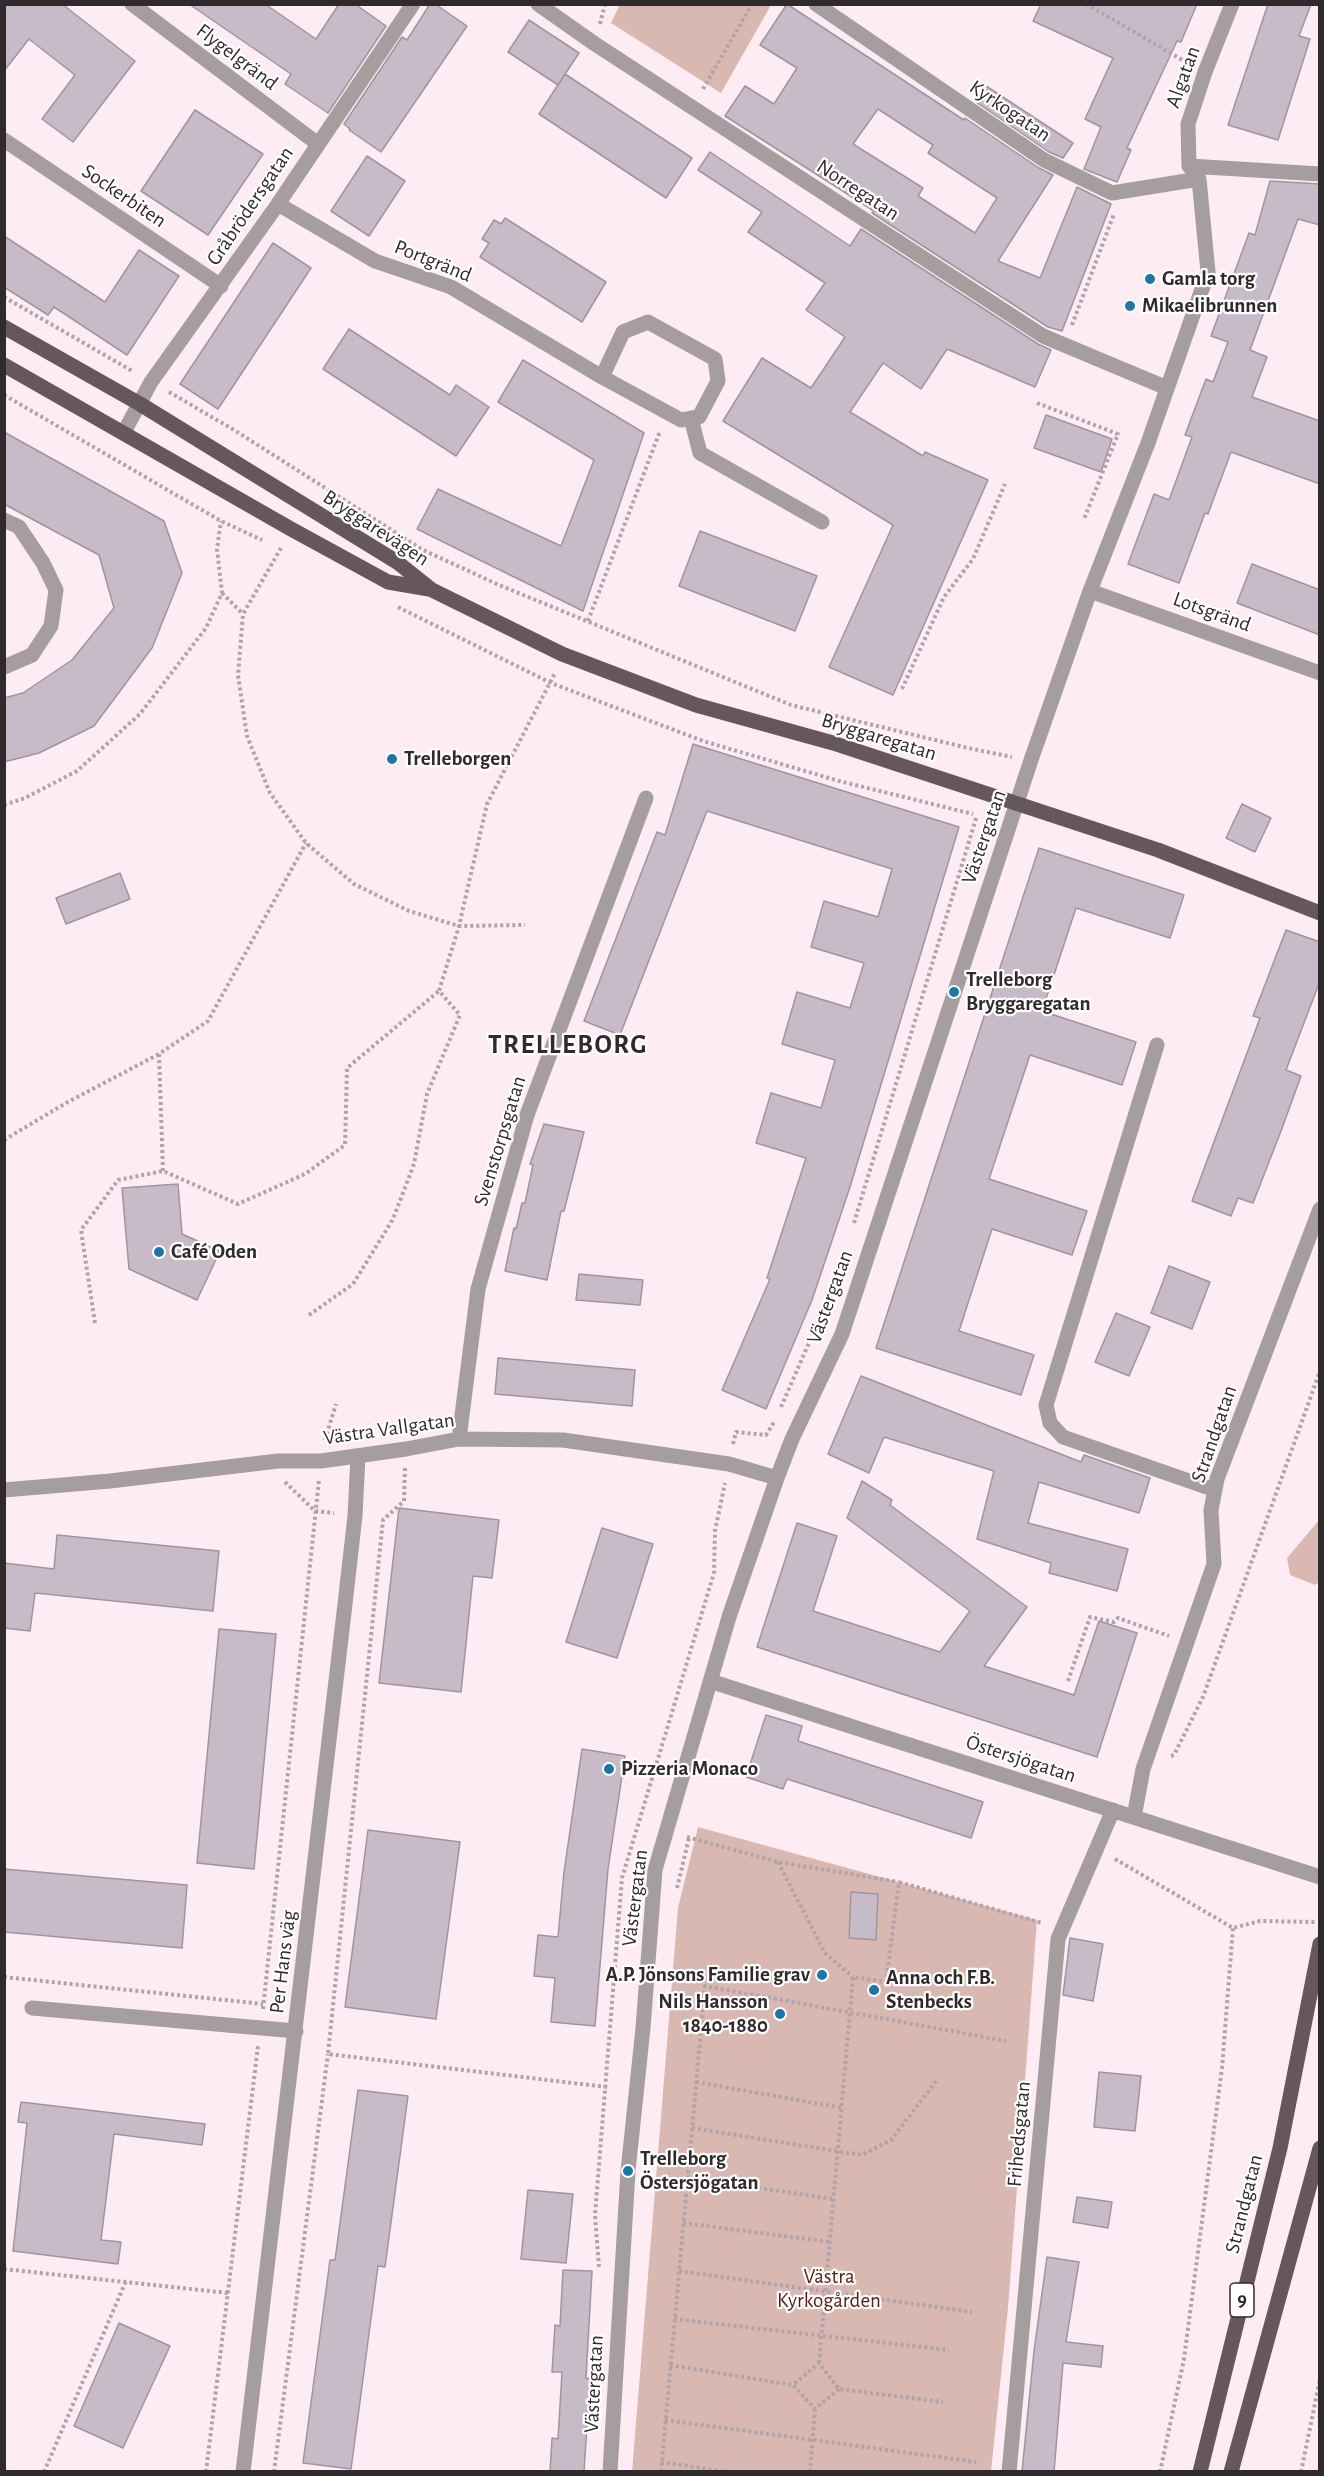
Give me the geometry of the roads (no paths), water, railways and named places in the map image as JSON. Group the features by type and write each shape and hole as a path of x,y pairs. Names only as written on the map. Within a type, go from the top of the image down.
{"main road":[{"name":"Bryggarevägen","path":"4,327 140,404 397,562 432,590"},
{"name":"Bryggarevägen","path":"4,365 388,582 432,590"},
{"name":"Bryggaregatan","path":"432,590 562,654 696,705 833,743 1018,803 1158,850 1320,913"},
{"name":"Strandgatan","path":"1200,2472 1280,2148 1320,1944"},
{"name":"9","path":"1231,2472 1320,2148"}],"street":[{"name":"Flygelgränd","path":"132,4 318,144"},
{"name":"Gråbrödersgatan","path":"124,432 151,382 278,204 413,4"},
{"name":"Norregatan","path":"538,4 1043,336 1167,388"},
{"name":"Kyrkogatan","path":"816,4 1044,160 1112,193 1199,179"},
{"name":"Algatan","path":"1189,166 1188,124 1205,72 1232,4"},
{"name":"Sockerbiten","path":"4,140 221,286"},
{"path":"1189,166 1320,174"},
{"path":"1189,166 1199,179"},
{"name":"Västergatan","path":"610,2472 628,2171 643,2028 655,1870 710,1681 777,1478 792,1439 842,1334 1031,760 1090,591 1148,443 1208,272 1199,179"},
{"name":"Portgränd","path":"278,204 375,261 451,287 602,377 681,420 691,418"},
{"path":"602,377 623,332 648,322 715,359 718,381 699,417 691,418 700,453 822,522"},
{"path":"4,520 19,527 44,563 56,590 51,626 32,655 4,667"},
{"name":"Lotsgränd","path":"1090,591 1320,673"},
{"name":"Svenstorpsgatan","path":"459,1438 478,1289 527,1115 646,798"},
{"path":"1157,1045 1046,1405 1050,1423 1063,1437 1215,1490"},
{"name":"Strandgatan","path":"1134,1817 1143,1769 1214,1564 1211,1510 1215,1490 1320,1209"},
{"name":"Västra Vallgatan","path":"4,1490 110,1481 278,1461 321,1461 406,1449 459,1438 563,1440 729,1464 777,1478"},
{"name":"Per Hans väg","path":"243,2472 355,1516 358,1456"},
{"name":"Östersjögatan","path":"710,1681 1320,1877"},
{"name":"Frihedsgatan","path":"1009,2472 1058,1939 1113,1810"},
{"path":"32,2007 296,2031"}],"place":[{"name":"Gamla torg","path":"1150,279"},
{"name":"Mikaelibrunnen","path":"1130,306"},
{"name":"Trelleborgen","path":"392,759"},
{"name":"Trelleborg Bryggaregatan","path":"954,992"},
{"name":"Café Oden","path":"159,1252"},
{"name":"Pizzeria Monaco","path":"609,1769"},
{"name":"A.P. Jönsons Familie grav","path":"822,1975"},
{"name":"Anna och F.B. Stenbecks","path":"874,1990"},
{"name":"Nils Hansson 1840-1880","path":"780,2014"},
{"name":"Trelleborg Östersjögatan","path":"628,2171"}],"district":[{"name":"TRELLEBORG","path":"568,1045"}],"park label":[{"name":"Västra Kyrkogården","path":"829,2289"}]}
